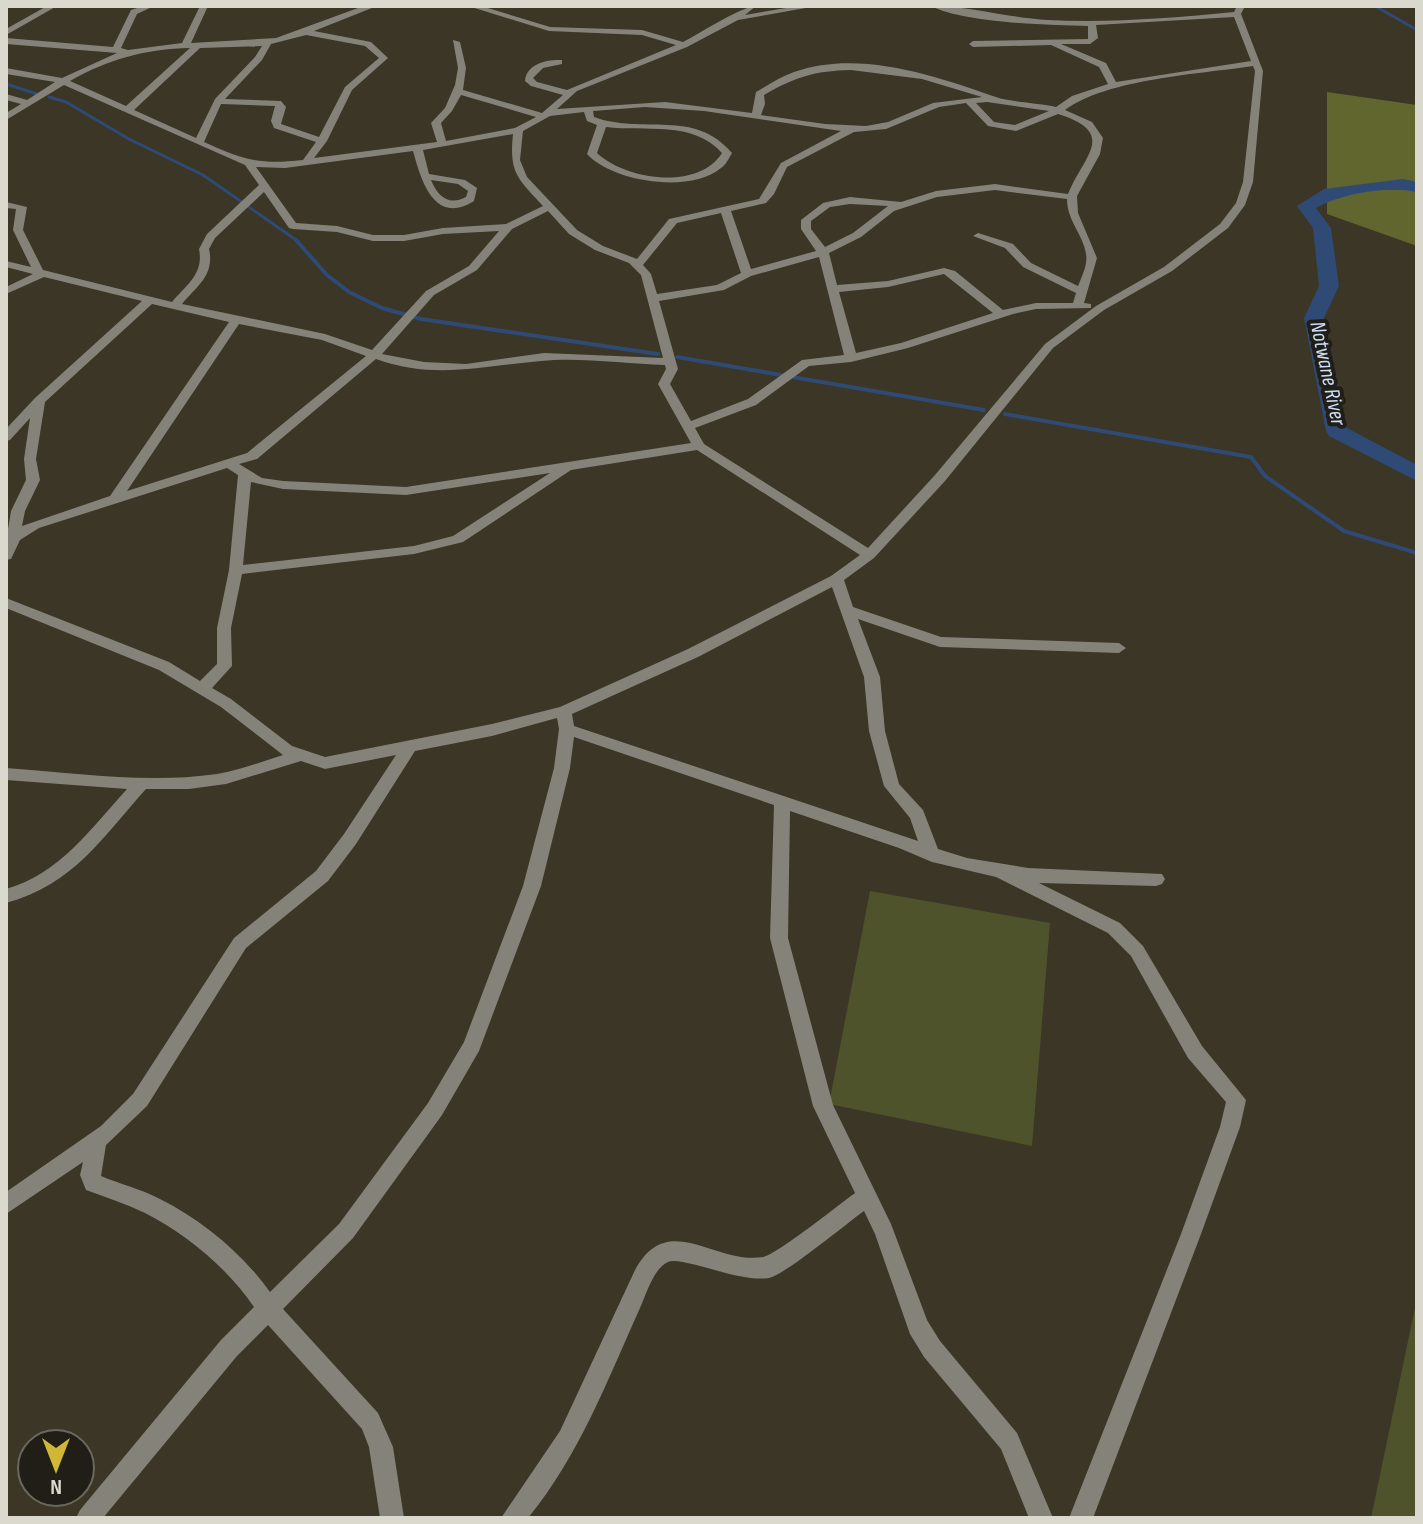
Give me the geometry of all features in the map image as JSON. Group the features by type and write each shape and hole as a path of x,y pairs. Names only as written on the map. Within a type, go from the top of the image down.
{"street":[{"path":"6,32 53,6"},
{"path":"116,50 134,12 150,6"},
{"path":"185,46 204,6"},
{"path":"6,117 63,81 129,52 268,42 306,33 356,8 373,6"},
{"path":"472,6 549,29 642,33 684,45"},
{"path":"6,71 63,81 249,164 274,166 442,144 518,130 546,114 567,93 684,45 752,6"},
{"path":"734,19 813,6"},
{"path":"10,609 164,666 202,688 298,756 325,763 566,720 836,579 869,555 940,478 1049,346 1100,308 1199,248 1224,226 1241,203 1252,160 1258,63 1239,10 1091,22 1000,18 935,6"},
{"path":"959,12 977,6"},
{"path":"973,44 1092,40 1091,22"},
{"path":"306,33 368,44 384,58 348,89 322,141 307,161"},
{"path":"6,41 129,52"},
{"path":"199,143 218,101 259,58 268,42"},
{"path":"442,144 436,123 448,112 464,62 456,42"},
{"path":"1050,43 1103,65 1113,85"},
{"path":"128,110 197,46"},
{"path":"559,62 539,67 530,73 528,79 534,84 567,93"},
{"path":"970,102 991,124 1008,128 1028,125 1057,111 1068,101 1113,85 1258,63"},
{"path":"755,117 760,104 759,94 793,76 833,69 923,75 998,100 1057,111 1093,128 1100,140 1099,148 1071,197 1075,220 1092,259 1078,304"},
{"path":"457,91 546,114 658,103 854,129 891,126 929,107 998,100"},
{"path":"6,97 29,103"},
{"path":"218,101 278,103 281,107 277,126 322,141"},
{"path":"588,108 590,119 602,124 668,127 700,133 715,139 727,153 725,160 712,172 679,178 624,175 603,166 592,154 602,124"},
{"path":"638,265 673,221 762,201 784,165 854,129"},
{"path":"518,130 517,169 573,232 638,265 646,274 655,298 671,374 664,384 668,396 690,426 699,446 869,555"},
{"path":"417,147 425,176 431,195 442,202 464,203 473,196 473,190 467,184 425,176"},
{"path":"249,164 288,223 299,228 337,229 385,240 443,231 508,227"},
{"path":"175,305 203,273 207,262 204,249 211,236 263,187"},
{"path":"655,298 720,288 747,274 823,252 857,235 883,213 936,194 983,187 1071,197"},
{"path":"851,358 823,252 805,224 812,213 823,206 854,200 902,205"},
{"path":"6,205 22,207 18,230 40,272"},
{"path":"14,538 41,522 252,456 375,354 430,293 473,268 508,227 550,206"},
{"path":"725,210 747,274"},
{"path":"978,236 1009,246 1027,265 1081,291"},
{"path":"6,264 236,320 325,337 405,364 445,368 486,366 544,357 669,362"},
{"path":"833,289 888,284 944,271 951,273 1001,314"},
{"path":"6,291 40,272"},
{"path":"6,437 39,401 151,299"},
{"path":"690,426 752,402 802,365 904,346 1001,314 1036,306 1078,304 1100,308"},
{"path":"114,501 236,320"},
{"path":"6,556 14,538 18,511 33,480 30,459 39,401"},
{"path":"229,464 258,481 283,485 406,491 699,446"},
{"path":"236,570 414,550 458,539 570,466"},
{"path":"202,688 220,673 224,628 236,570 245,473"},
{"path":"836,579 872,677 877,731 892,786 917,815 932,855"},
{"path":"848,610 940,642 1119,648"},
{"path":"566,720 959,865 1079,880 1156,879"},
{"path":"88,1518 229,1348 346,1231 435,1109 472,1045 503,968 545,844 562,768 566,720"},
{"path":"6,1204 97,1140 140,1100 240,943 322,876 350,839 409,747"},
{"path":"6,774 142,783 215,780 298,756"},
{"path":"6,896 39,886 66,866 142,783"},
{"path":"782,802 779,938 823,1106 884,1231 918,1326 932,1349 1009,1441 1041,1518"},
{"path":"1001,872 1114,928 1137,951 1195,1052 1236,1100 1230,1127 1191,1234 1081,1518"},
{"path":"97,1140 90,1175 93,1183 153,1206 204,1239 247,1278 268,1309 370,1421 381,1447 392,1518"},
{"path":"513,1518 536,1492 575,1431 649,1267 663,1254 669,1251 693,1254 719,1263 753,1269 771,1267 867,1196"}],"green space":[{"path":"1327,92 1417,105 1417,246 1327,214"},
{"path":"870,891 1050,923 1032,1146 829,1104"},
{"path":"1417,1298 1417,1518 1371,1518"}],"waterway":[{"path":"1375,6 1417,30"},
{"path":"6,84 37,94"},
{"path":"49,97 66,102 129,139 203,175 299,242"},
{"name":"Notwane River","path":"1417,187 1403,184 1330,193 1306,206 1322,228 1329,286 1314,318 1337,431 1417,474"},
{"path":"296,240 327,275 349,292 382,308 421,319 658,354"},
{"path":"677,357 984,410"},
{"path":"1005,414 1251,457 1265,476 1344,531 1417,553"}]}
